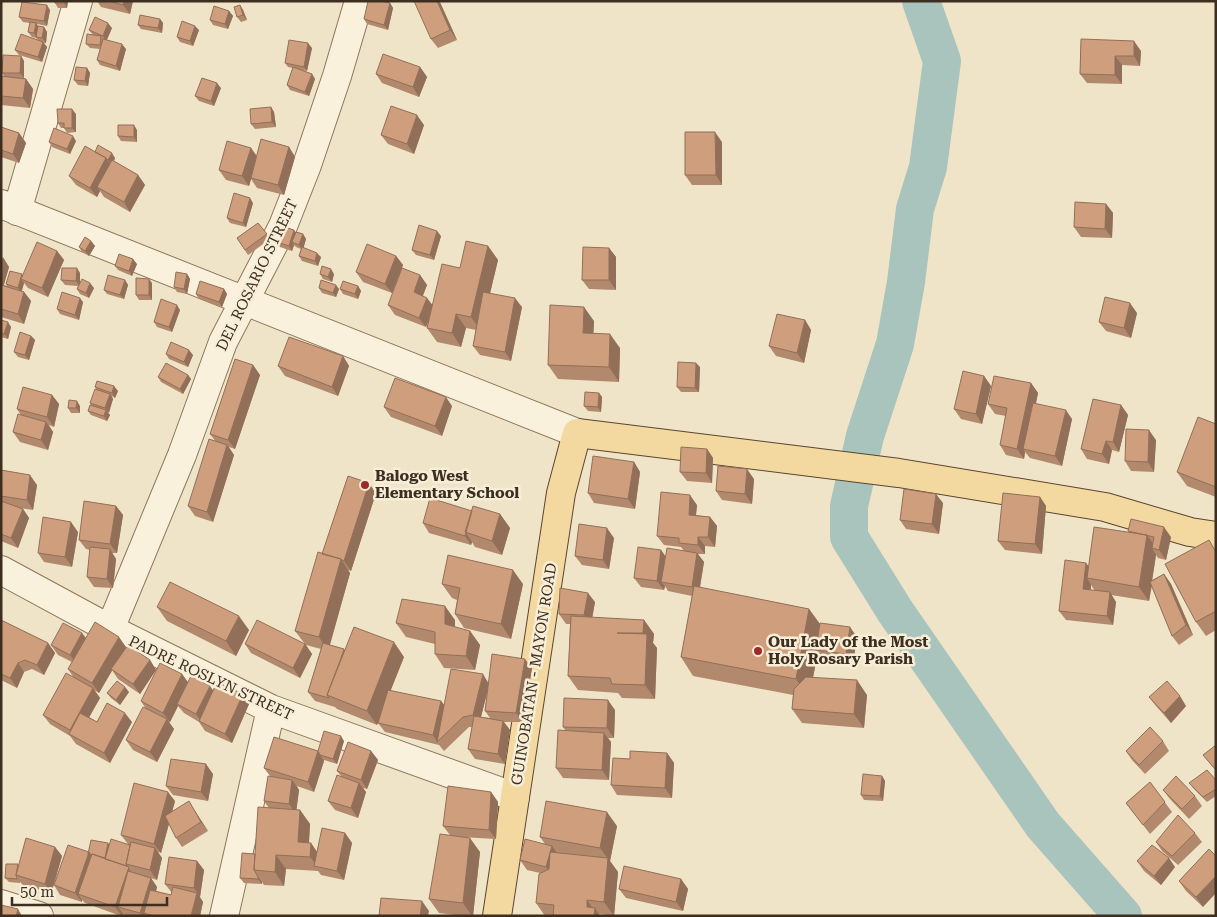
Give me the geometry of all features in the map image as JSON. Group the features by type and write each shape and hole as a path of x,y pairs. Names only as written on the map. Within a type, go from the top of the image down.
{"main road":[{"path":"577,433 693,446 830,466 899,473 1104,507 1190,532 1216,536"},
{"name":"GUINOBATAN - MAYON ROAD","path":"497,916 561,493 577,433"}],"street":[{"path":"78,1 9,208 246,300 577,433"},
{"name":"DEL ROSARIO STREET","path":"110,629 182,455 223,342 234,317 246,300 282,226 307,166 338,76 359,1"},
{"name":"PADRE ROSLYN STREET","path":"1,570 110,629 271,709 515,797"},
{"path":"224,916 271,709"},
{"path":"1,904 39,916"}],"building":[{"path":"55,1 64,1 64,3 55,3"},
{"path":"109,1 124,1 123,5"},
{"path":"368,1 390,3 384,25 364,19"},
{"path":"414,1 437,1 450,30 431,39"},
{"path":"22,2 47,5 44,21 19,17"},
{"path":"240,5 243,15 237,17 234,7"},
{"path":"214,6 229,11 225,24 210,20"},
{"path":"140,15 160,19 158,28 138,25"},
{"path":"95,17 108,23 103,36 89,30"},
{"path":"182,21 195,26 190,41 177,37"},
{"path":"30,22 36,23 34,33 28,32"},
{"path":"38,26 44,27 42,38 36,37"},
{"path":"21,34 43,42 38,57 15,50"},
{"path":"87,34 101,36 100,45 86,44"},
{"path":"103,39 122,44 116,66 97,60"},
{"path":"1081,39 1134,41 1134,56 1115,56 1115,75 1080,74"},
{"path":"289,40 308,43 304,67 285,63"},
{"path":"383,54 420,67 413,87 376,74"},
{"path":"3,55 21,56 20,73 2,73"},
{"path":"76,67 87,68 85,81 74,80"},
{"path":"293,67 312,74 305,92 287,85"},
{"path":"1,76 26,79 23,98 1,96"},
{"path":"202,78 217,83 211,101 195,96"},
{"path":"391,106 417,115 407,144 381,135"},
{"path":"271,107 272,122 251,124 250,109"},
{"path":"57,109 72,109 72,128 64,128 64,123 58,123"},
{"path":"118,125 134,125 134,137 118,136"},
{"path":"1,127 19,133 13,154 1,150"},
{"path":"54,128 73,136 67,149 49,142"},
{"path":"685,132 715,132 716,175 685,175"},
{"path":"261,139 289,147 278,185 251,178"},
{"path":"227,141 251,148 242,176 219,170"},
{"path":"98,145 112,153 108,160 95,152"},
{"path":"85,146 106,158 90,188 69,176"},
{"path":"112,160 138,175 124,202 97,187"},
{"path":"234,193 250,198 243,223 227,218"},
{"path":"1075,202 1106,204 1105,229 1074,227"},
{"path":"258,223 267,234 245,250 237,238"},
{"path":"419,225 437,231 430,255 412,250"},
{"path":"282,226 294,230 289,246 277,242"},
{"path":"296,232 303,234 299,245 292,242"},
{"path":"85,237 91,241 85,251 79,247"},
{"path":"466,241 488,246 471,317 456,314 452,333 427,328 442,264 460,268"},
{"path":"37,242 57,251 42,288 21,279"},
{"path":"367,244 396,256 385,284 356,272"},
{"path":"302,247 317,253 315,261 299,256"},
{"path":"583,247 609,248 609,280 582,280"},
{"path":"119,254 133,259 129,271 115,266"},
{"path":"322,266 331,269 328,277 320,274"},
{"path":"62,268 77,268 76,281 61,280"},
{"path":"402,268 420,275 414,292 427,298 419,318 388,305"},
{"path":"10,271 22,274 18,288 6,284"},
{"path":"176,272 187,274 184,289 174,287"},
{"path":"108,275 125,280 120,295 104,290"},
{"path":"136,278 149,279 149,295 136,295"},
{"path":"82,279 90,283 86,293 77,289"},
{"path":"321,280 336,285 333,293 319,288"},
{"path":"200,281 224,289 219,302 196,294"},
{"path":"343,281 358,286 355,294 340,289"},
{"path":"1,285 24,292 18,314 1,309"},
{"path":"62,292 80,298 75,315 57,309"},
{"path":"483,292 515,298 505,352 473,346"},
{"path":"1105,297 1130,303 1124,328 1099,322"},
{"path":"161,299 177,305 169,327 154,322"},
{"path":"550,305 584,307 583,333 610,334 609,367 548,365"},
{"path":"777,314 805,320 797,353 769,346"},
{"path":"1,320 8,322 4,334 1,333"},
{"path":"20,332 31,336 25,355 14,352"},
{"path":"289,337 343,356 332,387 278,366"},
{"path":"171,342 189,350 184,362 166,354"},
{"path":"235,359 253,365 228,440 210,434"},
{"path":"678,362 696,363 695,388 677,387"},
{"path":"166,363 188,375 180,389 158,377"},
{"path":"963,371 984,376 976,414 954,409"},
{"path":"994,376 1031,383 1017,449 1000,445 1007,408 988,404"},
{"path":"395,378 446,397 435,426 384,407"},
{"path":"97,381 114,386 112,393 95,387"},
{"path":"23,387 52,395 47,417 17,409"},
{"path":"95,389 110,394 105,408 90,403"},
{"path":"585,392 599,393 598,407 584,406"},
{"path":"1093,399 1121,405 1113,442 1106,441 1102,454 1081,449"},
{"path":"69,400 77,401 76,408 68,408"},
{"path":"1033,403 1066,410 1055,456 1023,449"},
{"path":"90,405 106,410 104,416 88,411"},
{"path":"18,414 46,422 41,440 13,432"},
{"path":"1198,417 1216,424 1216,487 1177,472"},
{"path":"1126,429 1149,430 1148,462 1125,461"},
{"path":"209,439 227,445 207,512 188,506"},
{"path":"681,447 707,449 706,473 680,472"},
{"path":"593,456 634,462 628,499 588,493"},
{"path":"718,466 747,469 745,494 716,491"},
{"path":"1,470 30,475 27,500 1,496"},
{"path":"348,476 369,483 344,561 322,554"},
{"path":"904,489 936,494 932,524 900,520"},
{"path":"661,492 690,495 689,515 710,517 708,537 698,537 698,545 679,543 679,538 657,536"},
{"path":"1003,493 1040,497 1035,544 998,541"},
{"path":"430,498 472,511 465,536 423,523"},
{"path":"1,501 23,509 11,538 1,534"},
{"path":"84,501 116,506 110,544 79,540"},
{"path":"473,506 500,514 492,541 465,532"},
{"path":"43,517 71,522 65,557 38,553"},
{"path":"1131,519 1164,527 1159,550 1152,548 1154,537 1128,531"},
{"path":"579,524 607,528 603,560 575,556"},
{"path":"1094,527 1147,535 1139,587 1087,578"},
{"path":"1209,540 1216,552 1216,611 1196,622 1165,564"},
{"path":"90,547 110,549 107,579 87,577"},
{"path":"638,547 661,550 657,581 634,578"},
{"path":"667,548 697,553 692,587 661,582"},
{"path":"318,552 341,559 319,637 295,631"},
{"path":"448,555 513,570 501,624 455,614 460,588 442,584"},
{"path":"1065,560 1086,563 1083,589 1110,592 1107,616 1059,611"},
{"path":"1164,574 1186,625 1172,636 1150,582"},
{"path":"170,582 239,616 226,641 157,607"},
{"name":"Our Lady of the Most Holy Rosary Parish","path":"694,586 809,609 796,679 681,657"},
{"path":"560,588 588,593 584,615 559,614"},
{"path":"402,599 445,606 445,624 470,631 466,656 435,654 435,632 396,623"},
{"path":"571,616 644,620 643,633 617,633 647,634 645,685 612,684 610,678 568,676"},
{"path":"1,620 48,643 37,665 25,660 18,663 10,678 1,674"},
{"path":"257,620 305,644 293,668 245,644"},
{"path":"95,622 119,637 92,683 68,669"},
{"path":"63,623 82,633 70,655 51,645"},
{"path":"820,623 850,627 846,654 816,650"},
{"path":"354,627 394,642 367,711 327,695"},
{"path":"323,643 344,649 327,695 329,698 308,692"},
{"path":"128,645 150,660 133,684 111,669"},
{"path":"492,654 525,659 516,713 485,711"},
{"path":"160,663 182,674 163,713 141,701"},
{"path":"451,669 483,674 473,715 463,717 437,742"},
{"path":"66,673 93,688 70,730 43,715"},
{"path":"191,676 210,686 196,714 177,704"},
{"path":"806,677 857,680 854,714 792,709 794,689"},
{"path":"117,681 125,687 116,700 107,693"},
{"path":"1167,681 1180,696 1164,713 1149,697"},
{"path":"217,682 243,694 225,734 199,721"},
{"path":"388,690 441,701 433,735 378,723"},
{"path":"564,698 608,700 607,728 563,727"},
{"path":"107,703 125,713 104,753 69,734 80,713 97,722"},
{"path":"143,707 167,719 150,752 126,740"},
{"path":"474,716 503,721 498,754 468,749"},
{"path":"1150,727 1163,741 1139,765 1126,751"},
{"path":"558,730 604,733 602,770 556,768"},
{"path":"324,731 341,736 333,759 320,755 318,751"},
{"path":"274,737 318,751 308,782 264,768"},
{"path":"348,742 371,751 361,780 337,771"},
{"path":"1216,745 1216,770 1203,755"},
{"path":"630,751 667,753 665,788 611,785 613,758 630,759"},
{"path":"171,759 206,764 201,792 166,786"},
{"path":"1207,770 1216,780 1216,789 1203,797 1189,783"},
{"path":"863,774 882,776 880,796 861,795"},
{"path":"337,775 359,783 351,808 328,801"},
{"path":"268,776 292,780 289,804 264,801"},
{"path":"1176,776 1195,796 1182,809 1163,790"},
{"path":"1150,782 1165,802 1143,825 1126,803"},
{"path":"134,783 168,792 154,844 121,835"},
{"path":"448,786 491,792 489,830 443,826"},
{"path":"189,801 201,822 176,838 165,816"},
{"path":"546,801 607,812 600,848 540,837"},
{"path":"258,807 300,810 298,842 311,843 310,857 276,855 275,872 254,870"},
{"path":"1178,815 1195,833 1172,856 1156,842"},
{"path":"322,828 345,833 337,871 314,866"},
{"path":"440,834 470,838 463,903 429,899"},
{"path":"26,838 55,847 45,884 16,875"},
{"path":"111,839 130,845 127,866 105,859"},
{"path":"525,839 552,846 546,867 520,860"},
{"path":"91,840 108,843 105,858 91,855 89,852 88,854"},
{"path":"131,842 155,848 150,870 126,864"},
{"path":"68,845 89,852 75,893 54,885"},
{"path":"1152,845 1169,858 1154,876 1137,861"},
{"path":"1209,849 1216,856 1216,876 1196,897 1179,881"},
{"path":"550,852 608,858 604,902 587,900 587,907 595,908 594,916 553,916 554,905 536,903 539,874 549,869"},
{"path":"242,853 255,854 254,870 258,879 240,878"},
{"path":"92,854 129,867 115,907 78,894"},
{"path":"169,857 197,861 194,888 165,884"},
{"path":"6,864 18,864 17,879 5,878"},
{"path":"624,866 681,879 676,902 619,889"},
{"path":"128,871 151,878 140,913 118,907"},
{"path":"173,887 197,893 191,916 154,916 144,913 150,890 171,895"},
{"path":"381,898 422,901 420,916 379,916"},
{"path":"1,905 18,909 16,916 1,916"}],"waterway":[{"path":"921,1 942,61 928,167 915,209 906,282 895,344 865,436 849,506 849,537 895,611 1043,825 1123,916"}],"place":[{"name":"Balogo West Elementary School","path":"365,485"},
{"name":"Our Lady of the Most Holy Rosary Parish","path":"758,651"}]}
